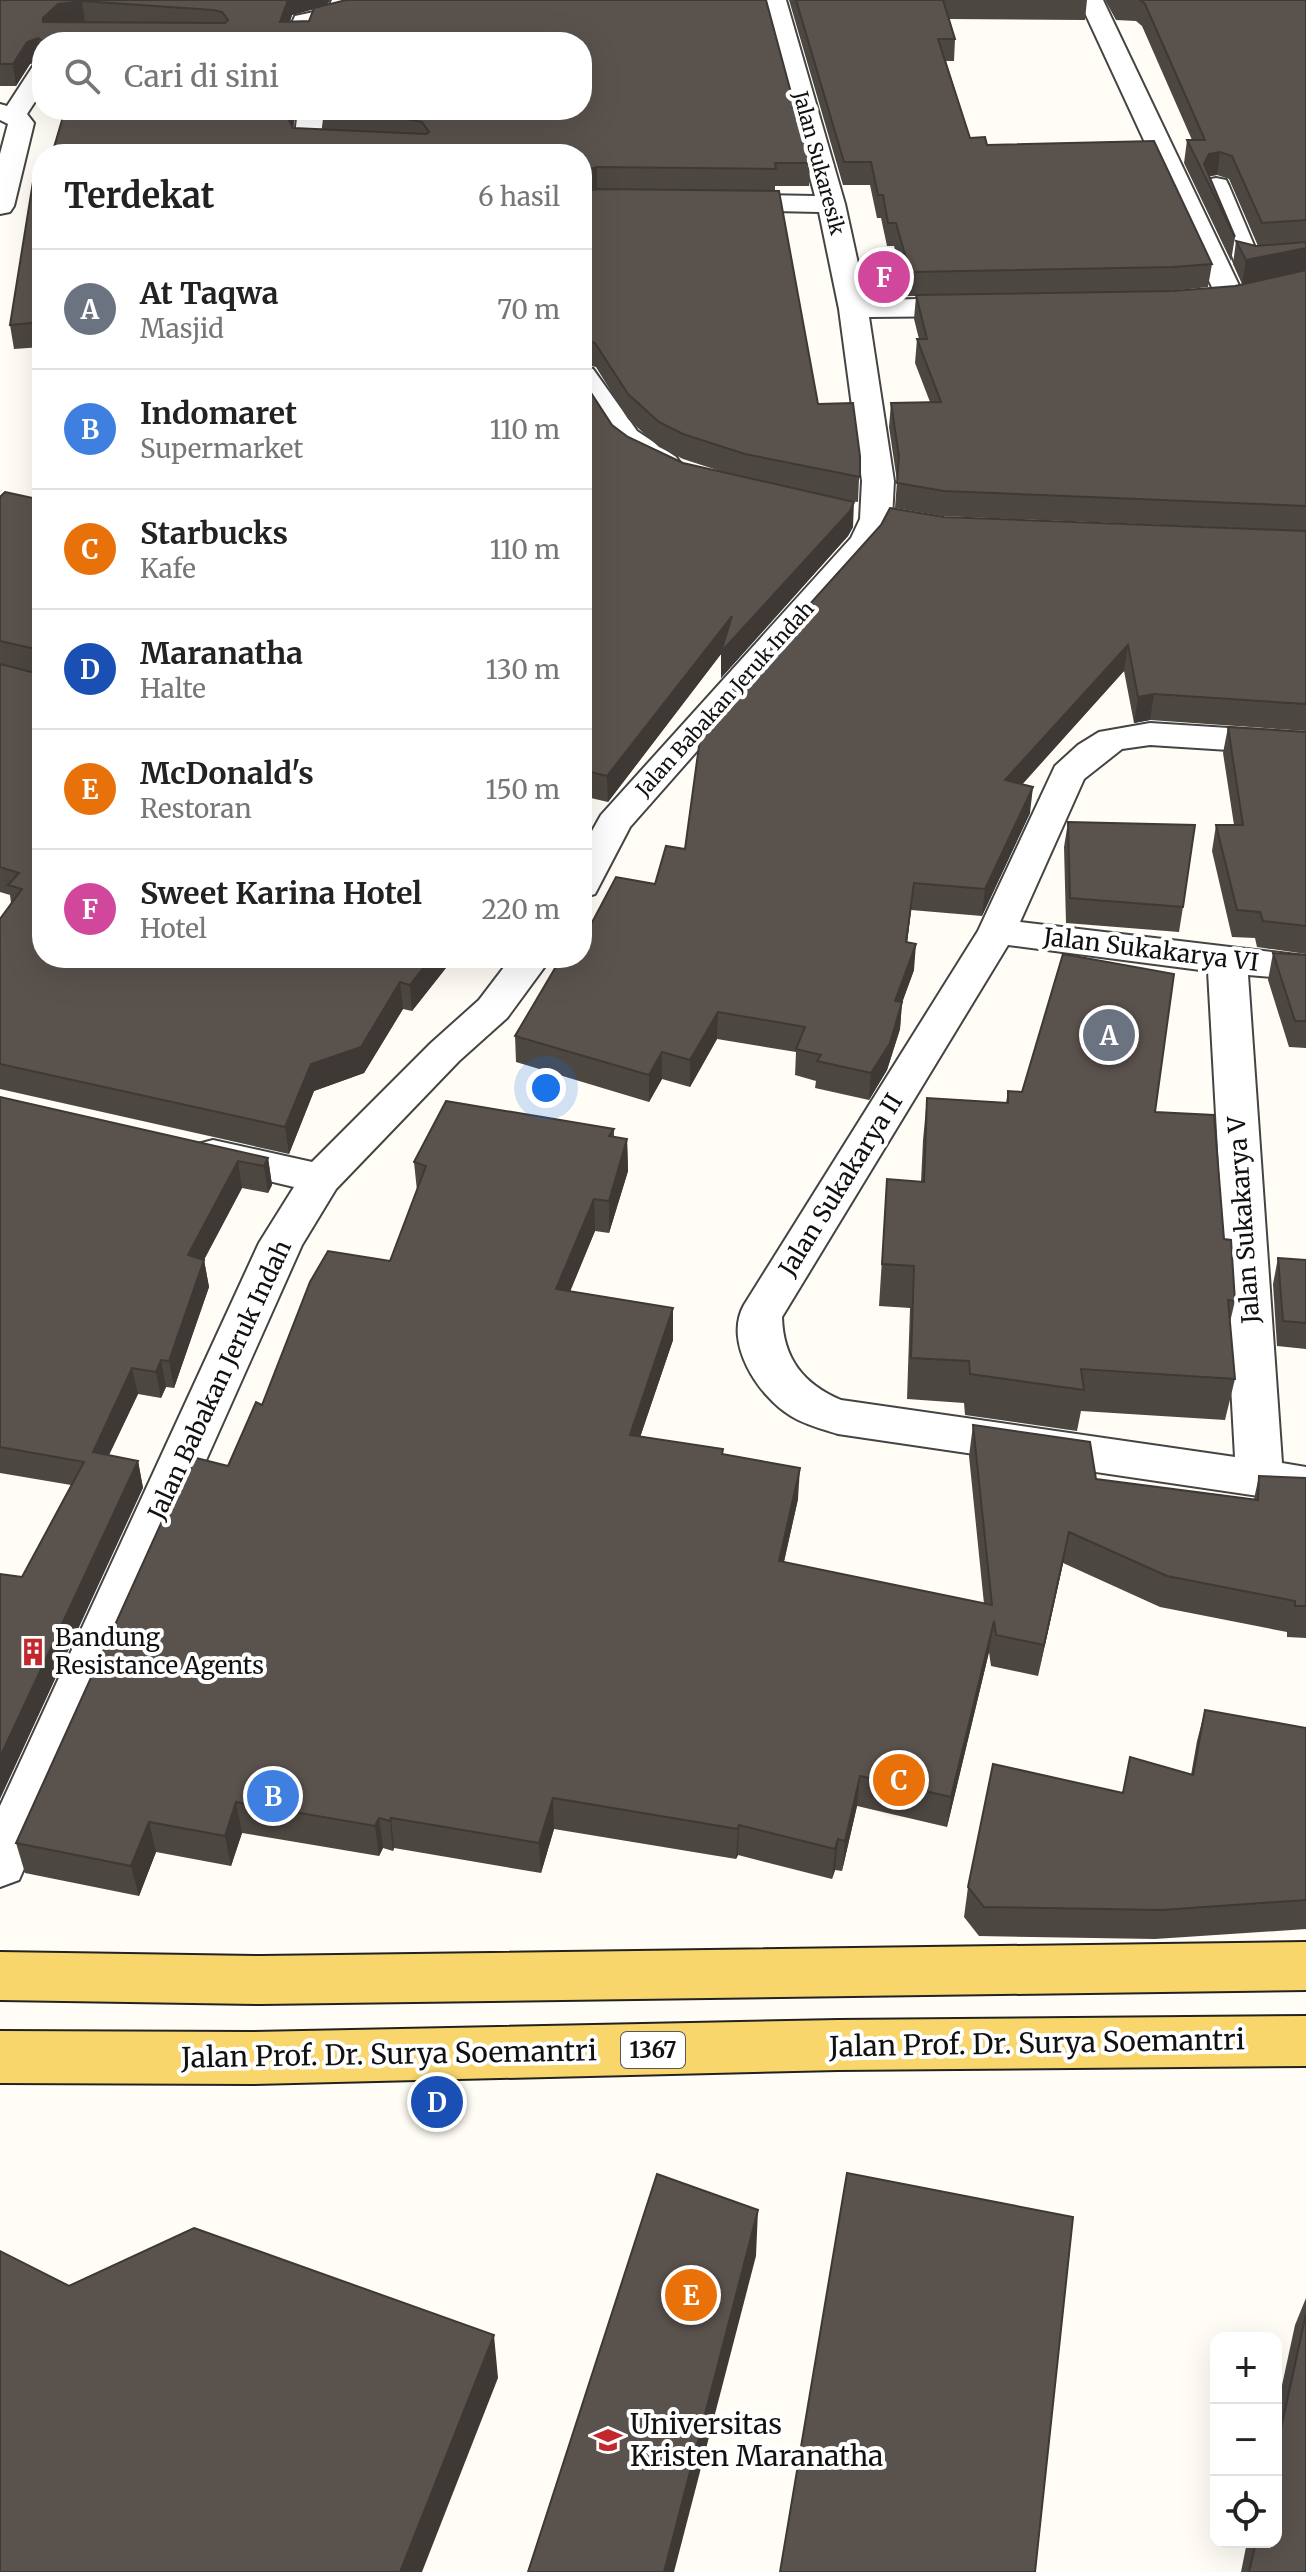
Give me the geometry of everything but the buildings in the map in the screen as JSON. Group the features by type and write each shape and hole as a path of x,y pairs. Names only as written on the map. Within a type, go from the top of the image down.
{"main road":[{"path":"0,1976 261,1980 1306,1966"},
{"name":"Jalan Prof. Dr. Surya Soemantri","path":"0,2057 252,2058 838,2045 1306,2041"}],"street":[{"path":"300,32 304,21 338,15 344,0"},
{"name":"Jalan Sukaresik","path":"774,0 831,204 853,309 878,481 876,519"},
{"path":"1091,0 1231,298"},
{"path":"0,206 21,123 7,114 32,83"},
{"path":"295,144 306,120"},
{"path":"1216,186 1245,257 1306,254"},
{"path":"693,202 831,204"},
{"path":"1200,301 1263,293"},
{"path":"853,309 1006,307"},
{"path":"592,390 625,440 640,452 695,478"},
{"name":"Jalan Babakan Jeruk Indah","path":"592,844 598,819 866,541 876,519"},
{"name":"Jalan Sukakarya II","path":"1306,744 1150,734 1112,740 1091,753 1068,774 997,931 760,1316 758,1337 763,1354 776,1377 819,1412 1306,1485"},
{"name":"Jalan Sukakarya VI","path":"997,931 1227,961 1306,968"},
{"name":"Jalan Sukakarya V","path":"1227,961 1260,1479"},
{"name":"Jalan Babakan Jeruk Indah","path":"0,1864 281,1243 321,1179 445,1052 493,1009 524,968"},
{"path":"184,1147 321,1179"}],"place":[{"name":"Sweet Karina Hotel","path":"884,277"},
{"name":"At Taqwa","path":"1109,1035"},
{"name":"Bandung Resistance Agents","path":"33,1652"},
{"name":"Starbucks","path":"899,1780"},
{"name":"Indomaret","path":"273,1796"},
{"name":"Maranatha","path":"437,2102"},
{"name":"McDonald's","path":"691,2295"},
{"name":"Universitas Kristen Maranatha","path":"608,2440"}]}
